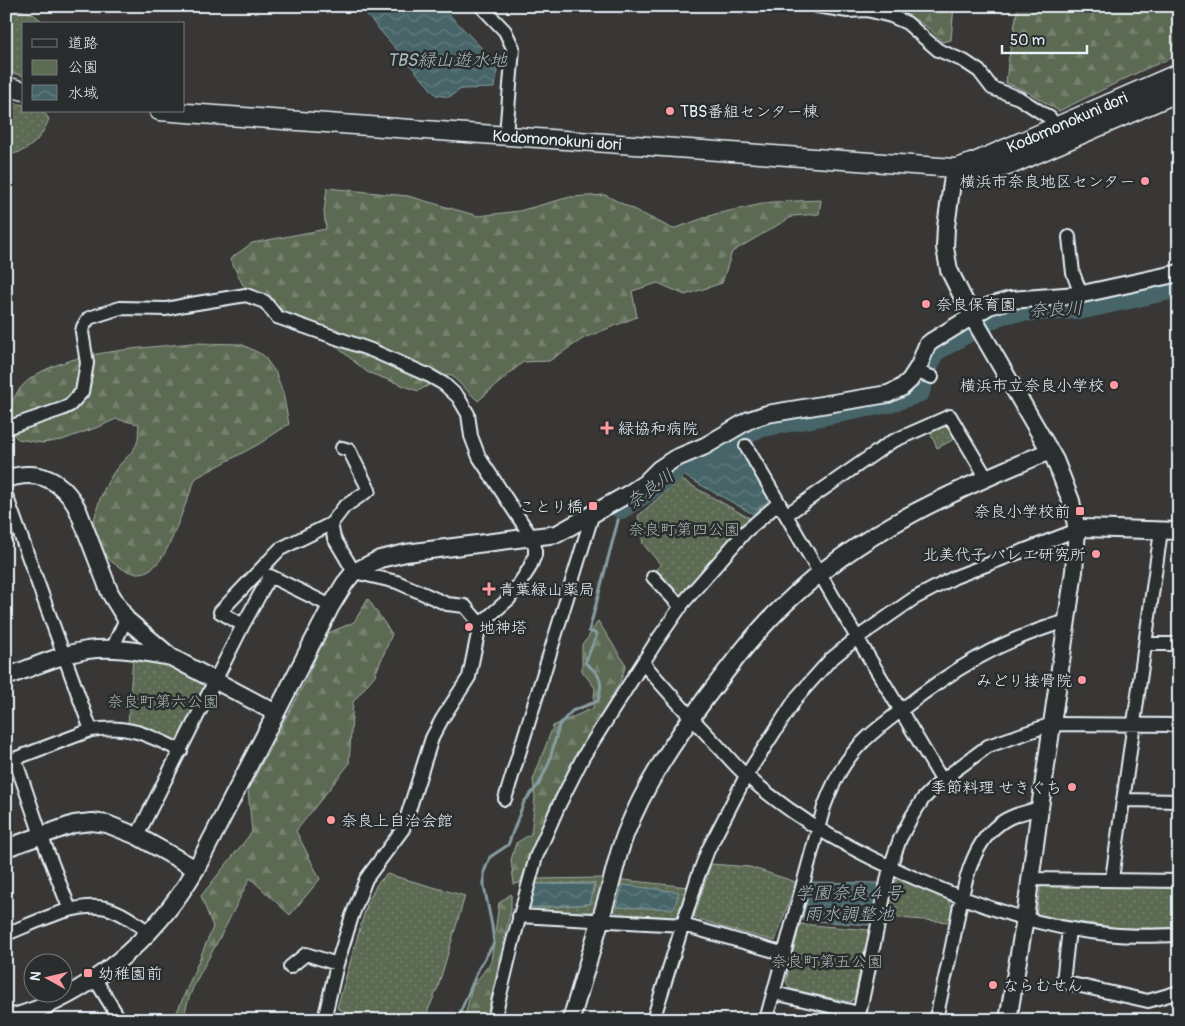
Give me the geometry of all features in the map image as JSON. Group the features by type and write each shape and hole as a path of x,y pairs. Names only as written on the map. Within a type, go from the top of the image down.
{"main road":[{"name":"Kodomonokuni dori","path":"173,112 954,168 982,172 998,170 1060,134 1179,73"},
{"path":"6,86 22,90"},
{"name":"Kodomonokuni dori","path":"1060,134 1179,92"}],"street":[{"path":"481,6 505,31 513,48 506,135"},
{"path":"816,6 848,11 868,10 891,16 907,24 938,50 964,60 979,70 992,88 1018,98 1051,118 1060,134"},
{"path":"954,168 946,227 947,263 952,278 1050,450 1071,501 1077,530 1025,918 1008,1020"},
{"path":"1074,244 1073,273 1081,294"},
{"path":"6,1019 48,1004 95,979 119,962 150,933 175,903 196,869 331,606 344,583 354,572 380,559 406,553 557,534 630,493 674,459 705,446 749,420 767,414 888,394 901,388 910,380 923,374 927,345 976,323 989,306 1010,300 1081,294 1179,273"},
{"path":"6,428 62,409 70,405 82,392 87,363 82,332 89,318 120,308 166,310 246,295 265,302 277,317 372,350 430,376 444,384 458,397 468,414 471,436 479,457 532,538 535,555 509,599 480,624 469,677 432,738 403,829 366,879 337,964 324,1020"},
{"path":"494,1020 519,916 536,857 583,757 681,606 745,532 891,442 950,416 986,477"},
{"path":"746,446 856,638 942,780"},
{"path":"244,625 220,612 280,549 331,524 344,507 369,490 349,450 342,448"},
{"path":"571,1020 625,836 640,801 691,718 741,650 786,603 820,573 856,546 927,505 1050,450"},
{"path":"6,479 17,475 34,476 51,479 64,489 74,500 110,592 126,619 171,657 276,713"},
{"path":"6,495 91,730"},
{"path":"505,799 593,513"},
{"path":"331,524 334,538 354,572 396,582 448,604 464,606 480,624"},
{"path":"654,1020 698,876 708,850 746,776 797,697 830,660 856,638 913,599 939,585 1077,530 1084,528 1179,531"},
{"path":"1112,879 1161,531"},
{"path":"137,836 270,576 331,606"},
{"path":"653,577 681,606"},
{"path":"112,649 126,619"},
{"path":"766,1020 824,807 834,781 852,753 869,735 966,663 990,650 1066,621"},
{"path":"1146,644 1179,644"},
{"path":"6,677 65,655 88,650 112,649 171,657"},
{"path":"643,663 691,718 746,776 776,801 854,850 962,899 1025,918 1069,929 1107,934 1133,936 1179,935"},
{"path":"774,993 858,1016 890,867 900,838 923,799 942,780 988,746 1052,724 1179,725"},
{"path":"70,910 11,760 91,730 104,728 123,728 155,738 181,751"},
{"path":"1124,800 1179,802"},
{"path":"936,1020 967,875 976,852 985,838 998,824 1014,816 1040,808"},
{"path":"6,848 74,824 92,822 107,824 137,836 196,869"},
{"path":"1030,879 1179,881"},
{"path":"6,934 70,910 88,906 106,908 129,918 150,933"},
{"path":"519,916 684,925 785,954"},
{"path":"1069,929 1063,982 1148,1001 1179,992"},
{"path":"290,967 306,954 337,964"},
{"path":"95,979 120,1020"}],"green space":[{"path":"6,6 33,14 43,22 22,22 22,75 6,71"},
{"path":"886,6 954,6 951,40 942,42 917,20"},
{"path":"1018,6 1179,6 1179,55 1145,69 1059,111 1026,91 1006,83"},
{"path":"6,101 22,105 22,112 44,112 49,119 38,139 28,148 6,155"},
{"path":"327,188 408,196 478,216 519,211 570,197 605,195 673,229 715,214 772,202 821,200 819,214 793,216 732,252 722,283 685,295 658,283 632,291 637,317 584,338 549,361 523,362 478,401 450,374 418,391 367,372 332,343 310,336 309,326 243,285 230,259 252,243 326,229 324,212"},
{"path":"191,343 241,344 263,355 276,373 283,393 289,424 259,444 196,478 163,556 148,571 138,573 126,570 106,556 93,534 93,530 98,506 104,490 111,476 137,443 139,424 116,419 62,440 42,443 18,439 9,430 12,404 15,396 28,381 46,369 69,361 121,350"},
{"path":"943,424 951,426 957,438 937,448 929,430"},
{"name":"奈良町第四公園","path":"680,479 751,519 732,536 680,595 656,569 661,565 643,544 638,516"},
{"path":"368,599 392,634 375,675 353,702 349,764 296,831 320,879 290,915 250,878 202,969 189,999 184,1020 176,1020 177,1012 213,927 201,896 252,832 248,790 307,678 326,634 354,622"},
{"path":"598,621 626,665 620,682 552,801 520,883 514,884 511,860 516,843 531,834 535,798 533,780 553,726 593,708 595,688 582,671 582,644"},
{"name":"奈良町第六公園","path":"133,656 166,664 205,681 207,689 180,742 174,742 128,724"},
{"path":"711,864 750,867 796,882 775,941 722,927 694,917"},
{"path":"387,874 465,896 438,987 424,1020 361,1020 337,1008 367,904 377,884"},
{"path":"902,877 948,899 953,909 950,922 885,917 892,883"},
{"path":"603,878 595,909 588,914 527,912 526,906 534,879","holes":["595,883 590,904 528,908 536,884"]},
{"path":"623,880 689,887 681,913 677,917 618,914 611,909 620,882"},
{"path":"1041,883 1179,886 1179,928 1120,928 1036,916"},
{"path":"511,894 511,910 486,1020 464,1020 472,987 491,962 499,903"},
{"name":"奈良町第五公園","path":"800,924 869,930 854,999 850,1002 790,989 786,981"}],"water":[{"name":"TBS緑山遊水地","path":"359,6 441,6 498,65 494,88 461,89 449,97 436,95"},
{"path":"739,450 770,499 753,514 683,475"},
{"name":"学園奈良４号 雨水調整池","path":"812,882 878,883 869,925 802,920"},
{"path":"536,884 594,884 589,904 528,908"},
{"path":"623,885 679,892 674,909 616,907"}],"waterway":[{"name":"奈良川","path":"621,509 678,469 726,447 758,428 889,403 920,392 934,352 995,317 1015,312 1083,309 1179,288"},
{"name":"奈良川","path":"457,1020 479,968 494,943 484,886 484,872 490,857 508,845 524,802 539,784 549,763 559,725 572,711 598,701 600,679 595,671 585,663 597,634 589,631 621,509"}],"place":[{"name":"TBS番組センター棟","path":"670,111"},
{"name":"横浜市奈良地区センター","path":"1145,181"},
{"name":"奈良保育園","path":"926,304"},
{"name":"横浜市立奈良小学校","path":"1114,385"},
{"name":"緑協和病院","path":"607,428"},
{"name":"ことり橋","path":"593,506"},
{"name":"奈良小学校前","path":"1080,511"},
{"name":"北美代子 バレエ研究所","path":"1096,554"},
{"name":"青葉緑山薬局","path":"489,589"},
{"name":"地神塔","path":"469,627"},
{"name":"みどり接骨院","path":"1082,680"},
{"name":"季節料理 せきぐち","path":"1072,787"},
{"name":"奈良上自治会館","path":"331,820"},
{"name":"幼稚園前","path":"88,973"},
{"name":"ならむせん","path":"993,985"}]}
